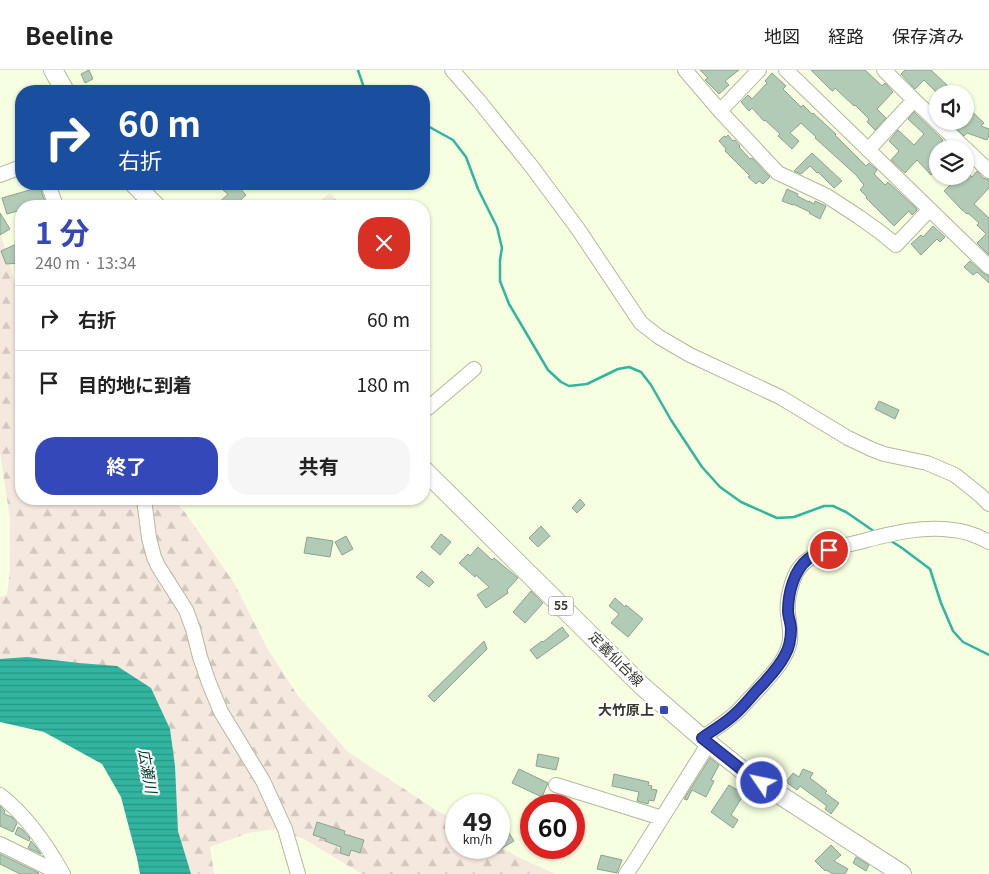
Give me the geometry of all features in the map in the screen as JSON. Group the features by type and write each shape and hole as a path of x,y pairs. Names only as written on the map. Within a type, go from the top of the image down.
{"main road":[{"path":"54,70 62,85"},
{"path":"140,190 150,200"},
{"name":"定義仙台線","path":"430,476 642,686 705,741 746,773 902,874"}],"street":[{"path":"452,70 532,167 578,229 641,323 659,337 690,355 780,398 848,438 884,454 927,463 955,475 989,504"},
{"path":"685,70 778,173 827,196 896,245 929,210"},
{"path":"720,111 759,70"},
{"path":"786,70 989,267"},
{"path":"884,70 989,171"},
{"path":"868,150 914,100"},
{"path":"0,174 15,169"},
{"path":"430,406 474,369"},
{"path":"145,505 149,538 154,557 186,610 200,657 221,712 266,787 285,829 298,874"},
{"path":"626,874 662,818 705,741 735,714 775,671 782,660 786,652 791,629 788,612 790,594 796,575 808,559 818,554 888,534 917,529 953,530 968,533 989,542"},
{"path":"556,785 662,818"},
{"path":"0,795 10,803 39,836 52,853 62,874"},
{"path":"0,844 62,874"}],"green space":[{"path":"330,193 336,200 321,200"},
{"path":"0,232 15,283 15,505 178,505 234,583 267,648 298,696 348,752 445,815 445,859 510,859 510,852 520,859 555,874 362,874 304,839 275,829 248,833 210,847 214,874 143,874 119,768 0,703 0,597 7,595 10,569 10,518 0,453"}],"water":[{"name":"広瀬川","path":"27,657 117,666 151,688 170,729 175,766 178,831 191,874 140,874 121,797 102,764 44,732 0,722 0,659"}],"building":[{"path":"89,70 93,79 85,83 81,74"},
{"path":"700,70 739,70 725,81 729,85 719,94 705,80 708,78"},
{"path":"811,70 865,70 882,86 885,83 893,92 877,109 886,118 875,130 867,122 869,119 855,105 835,88 833,91 831,90"},
{"path":"905,70 931,70 947,85 929,85 924,80 915,89 901,74"},
{"path":"772,73 786,86 783,89 801,107 803,105 813,113 866,166 869,163 877,170 874,174 885,185 888,182 917,210 912,215 909,211 894,226 860,190 864,185 856,175 801,123 790,133 799,141 792,149 778,136 780,134 752,108 749,111 741,102 748,95 752,99 767,83 765,81"},
{"path":"914,112 929,126 929,130 933,130 943,140 929,140 929,173 917,160 905,173 891,160 899,151 889,141 898,130 914,145 924,134 908,119"},
{"path":"974,114 984,123 981,126 989,129 987,140 967,133 964,136 958,130 974,130"},
{"path":"728,135 770,177 763,184 759,181 756,184 725,151 726,149 719,141"},
{"path":"812,153 842,181 834,188 810,166 801,174 794,171"},
{"path":"977,171 983,178 989,180 989,188 974,204 989,218 989,255 977,243 986,234 977,225 979,223 961,209 944,191 950,185 974,185 974,175"},
{"path":"787,189 809,202 814,204 815,201 826,206 820,219 810,212 782,201"},
{"path":"30,190 41,190 44,200 15,200 15,212 7,214 2,198"},
{"path":"223,190 241,190 246,195 241,200 222,200 228,194"},
{"path":"0,213 10,229 0,235"},
{"path":"933,226 945,237 940,242 937,239 921,255 911,244 921,235 923,237"},
{"path":"15,245 15,263 6,264 1,251"},
{"path":"970,261 989,276 989,283 977,272 973,275 964,267"},
{"path":"879,401 899,410 895,419 875,409"},
{"path":"580,499 585,505 577,513 572,508"},
{"path":"541,526 550,536 538,547 529,538"},
{"path":"441,534 451,542 440,555 431,547"},
{"path":"346,536 353,549 342,555 335,542"},
{"path":"307,537 333,541 330,557 304,553"},
{"path":"478,547 492,560 494,558 518,578 507,590 508,593 486,608 477,595 489,587 459,563 468,554 470,556"},
{"path":"422,571 434,582 429,587 416,577"},
{"path":"531,591 543,603 525,623 513,612"},
{"path":"615,598 643,619 628,637 611,623 619,614 609,606"},
{"path":"562,627 569,636 537,659 530,650"},
{"path":"484,641 487,649 434,702 428,696"},
{"path":"538,754 559,758 556,770 536,766"},
{"path":"710,758 719,765 711,780 714,781 706,797 692,790 687,800 684,799"},
{"path":"519,769 548,783 543,794 536,794 512,783"},
{"path":"803,769 813,773 810,778 827,791 825,793 839,803 831,814 825,809 827,806 800,786 797,790 786,782 793,773 799,777"},
{"path":"614,774 649,782 648,785 652,786 651,789 657,790 654,801 649,800 648,804 637,801 639,792 612,786"},
{"path":"729,785 744,794 731,815 738,820 733,828 711,812"},
{"path":"0,806 5,811 4,814 12,817 17,823 13,832 0,826"},
{"path":"317,822 345,831 344,834 364,840 360,853 351,850 349,856 340,853 341,847 313,835"},
{"path":"18,827 30,838 29,841 15,834"},
{"path":"510,835 514,841 510,843"},
{"path":"31,841 36,847 41,854 28,848"},
{"path":"831,845 841,855 834,861 848,869 845,874 833,874 825,871 815,861"},
{"path":"0,854 39,873 20,874 0,864"},
{"path":"601,855 622,860 617,873 597,869"},
{"path":"856,857 869,865 866,871 853,863"}],"waterway":[{"path":"358,70 363,85"},
{"path":"430,127 453,140 466,157 478,189 497,227 502,248 500,281 509,304 548,370 561,382 569,386 587,384 618,369 629,367 641,372 702,467 720,487 741,502 777,518 794,517 824,506 833,506 846,512 875,532"},
{"path":"888,539 930,569 941,603 953,631 963,642 989,655"}],"place":[{"name":"大竹原上","path":"664,710"}],"route":[{"path":"762,783 746,773 702,738 735,714 775,671 786,652 789,642 791,629 788,603 796,575 808,559 829,550"}]}
